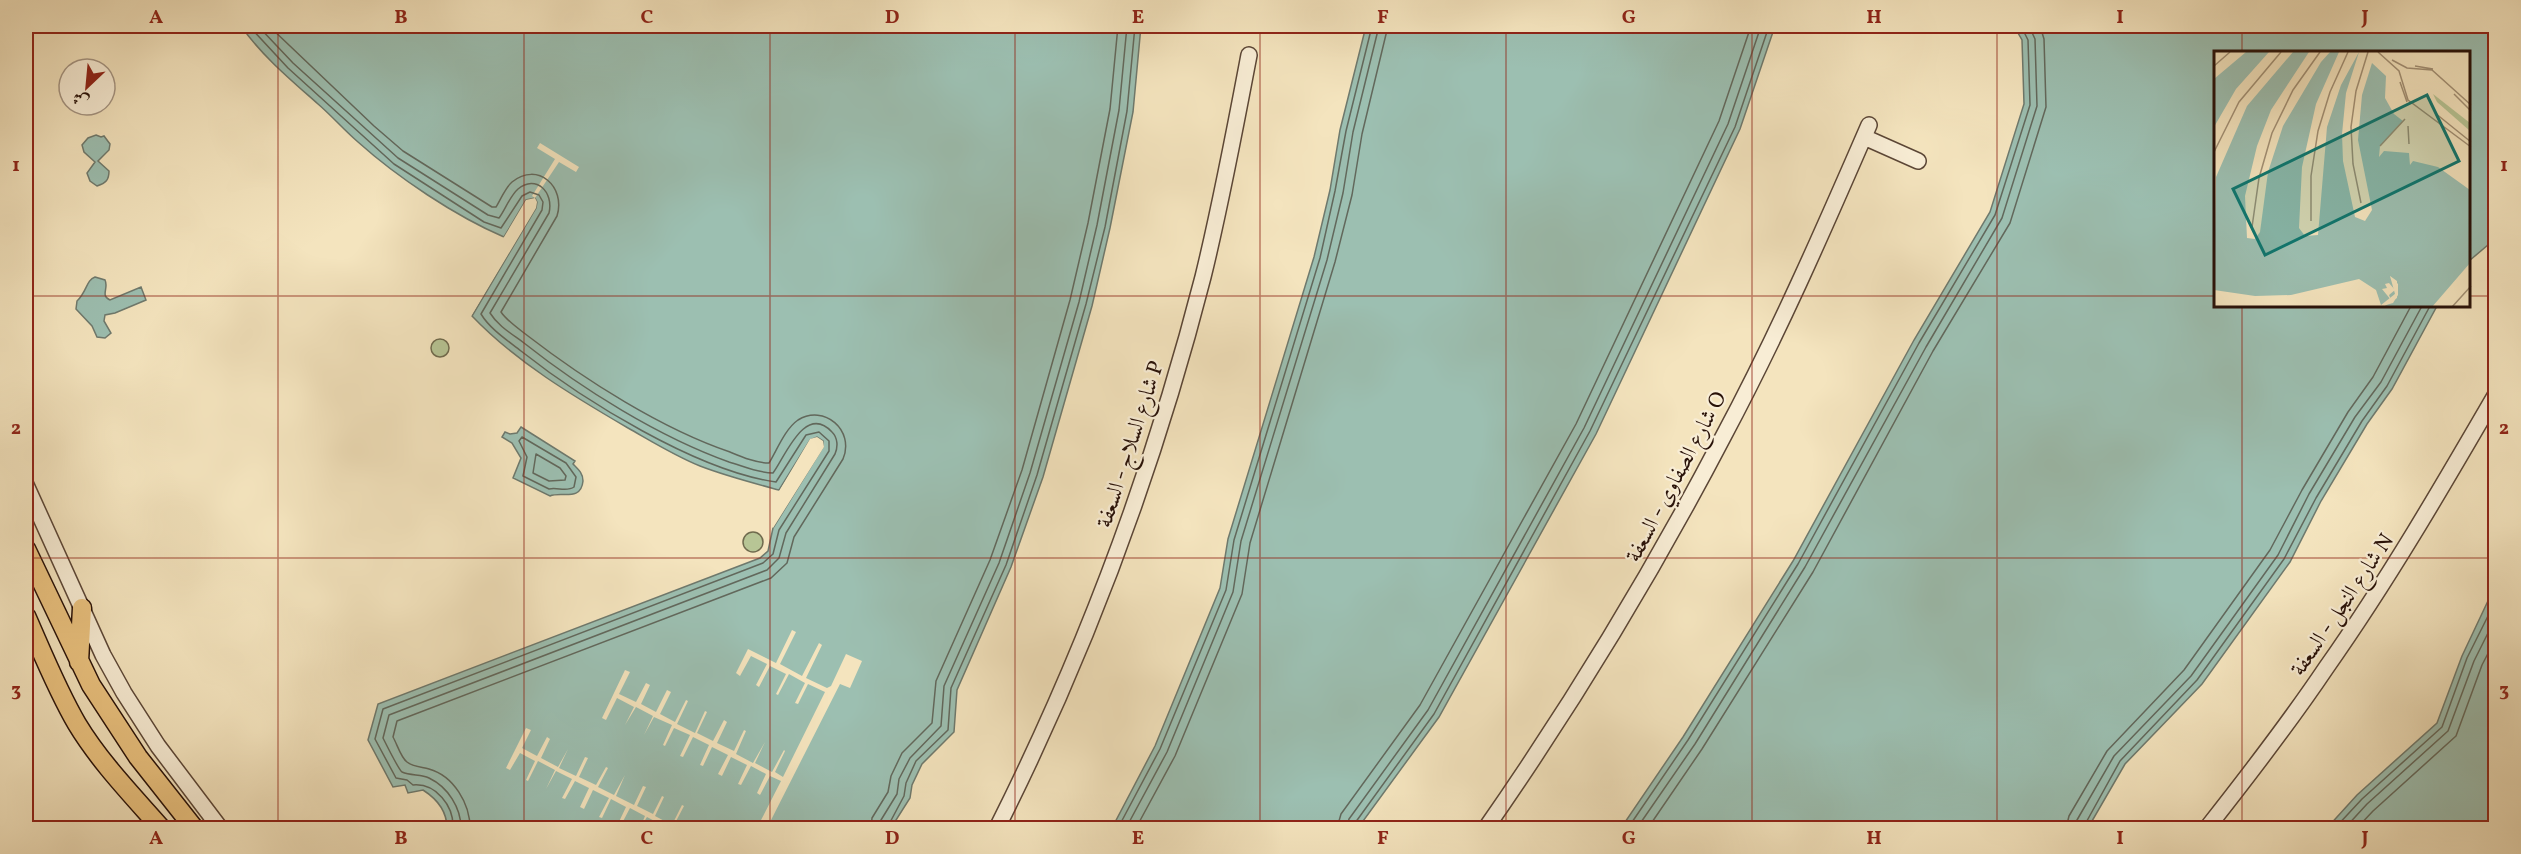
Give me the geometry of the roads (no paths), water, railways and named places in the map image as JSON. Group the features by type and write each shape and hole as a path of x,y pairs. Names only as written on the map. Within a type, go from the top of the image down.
{"main road":[{"path":"26,549 79,664 127,741 194,828"},
{"path":"79,664 82,608"},
{"path":"26,616 78,725 101,758 161,828"}],"street":[{"name":"شارع السلاج - السعفة P","path":"997,828 1042,736 1090,624 1152,453 1203,277 1230,158 1249,55"},
{"name":"شارع الصفاوي - السعفة O","path":"1486,828 1607,643 1690,499 1777,329 1866,131 1918,161"},
{"name":"شارع النجل - السعفة N","path":"2207,828 2285,727 2361,616 2444,485 2496,394"},
{"path":"26,485 103,655 133,708 220,828"}],"water":[{"path":"241,26 1141,26 1133,112 1110,228 1092,306 1043,477 1011,567 957,690 954,732 922,764 912,785 910,798 891,828 447,828 443,811 437,801 423,790 408,793 405,785 393,787 368,740 378,704 760,558 768,551 773,528 823,447 823,441 817,437 810,440 779,490 720,473 681,458 566,391 526,363 472,316 536,208 535,198 526,200 504,237 447,207 408,182 358,142 277,67"},
{"path":"1366,26 1775,26 1740,129 1596,434 1439,717 1358,828 1112,828 1155,746 1220,588 1228,539 1314,257 1330,190 1340,130"},
{"path":"2014,26 2495,26 2495,239 2470,260 2470,51 2214,51 2214,308 2436,308 2392,389 2367,424 2321,501 2290,562 2202,684 2125,764 2088,828 1621,828 1683,737 1793,561 1914,340 1990,212 2024,104 2022,40"},
{"path":"96,135 104,136 110,144 109,150 98,161 109,171 108,179 97,186 90,181 87,173 95,162 84,152 82,145 88,138"},
{"path":"95,277 105,280 105,294 110,300 141,287 146,300 105,315 104,321 111,333 105,338 97,337 92,326 76,309 77,301"},
{"path":"521,427 575,461 573,464 583,478 579,492 550,496 513,478 521,458 512,443 502,437 505,432 517,433"},
{"path":"2495,586 2495,828 2327,828 2357,795 2437,723 2462,656"}]}
